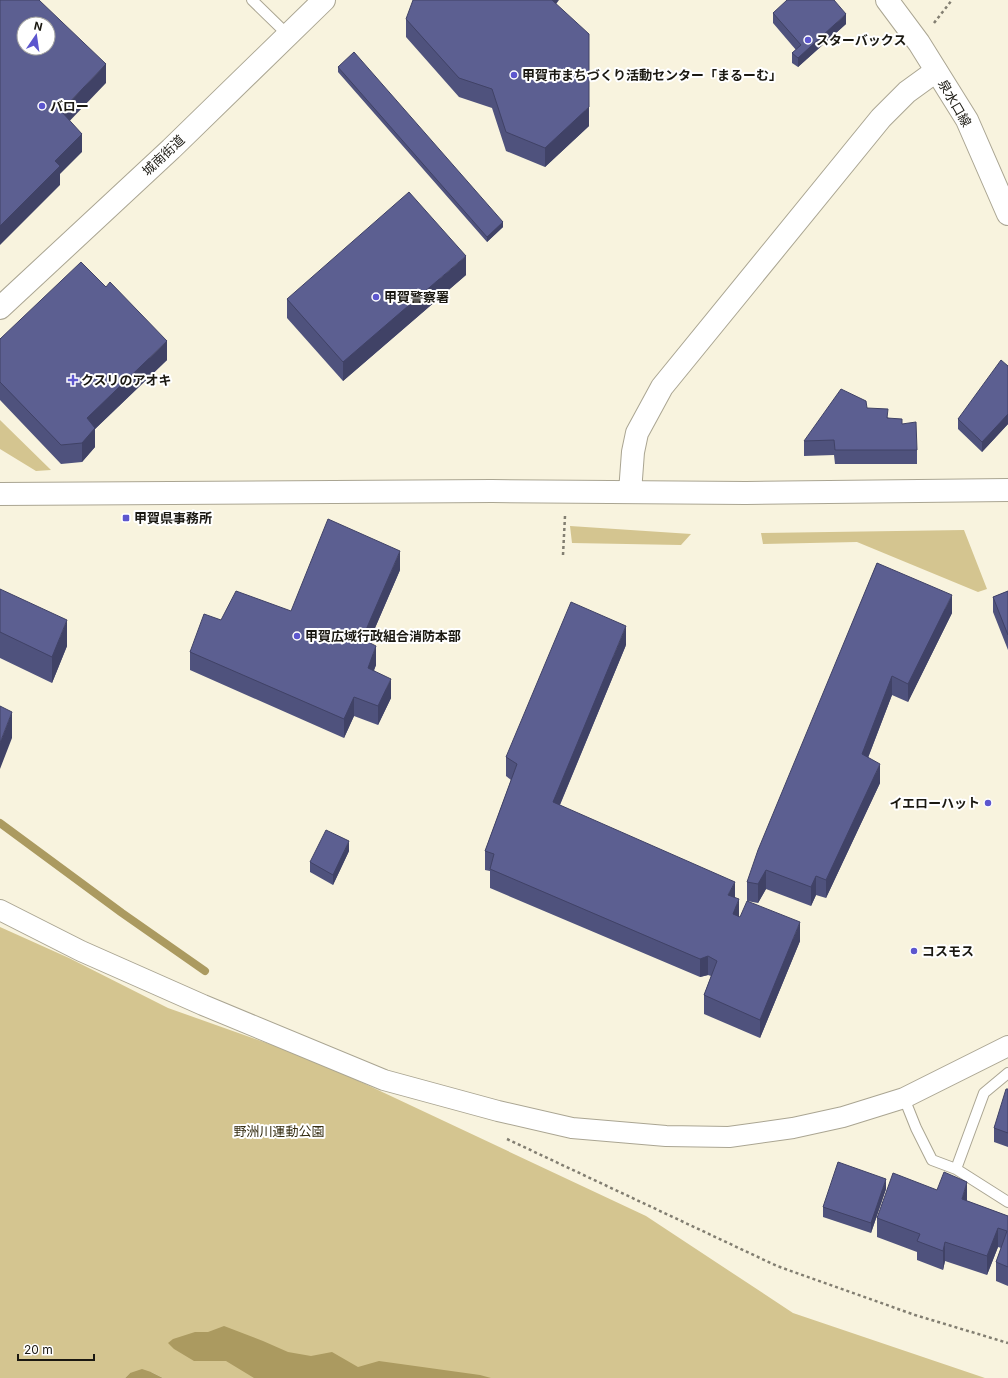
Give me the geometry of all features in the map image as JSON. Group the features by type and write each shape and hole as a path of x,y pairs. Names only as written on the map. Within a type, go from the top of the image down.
{"street":[{"name":"城南街道","path":"0,308 170,149 324,0"},
{"name":"泉水口線","path":"887,0 919,43 967,120 1008,214"},
{"path":"630,492 633,452 637,433 662,387 881,118 907,92 936,71"},
{"path":"0,494 484,491 746,493 1008,490"},
{"path":"0,910 81,951 117,967 203,1005 384,1080 498,1111 572,1128 666,1136 729,1137 793,1128 843,1117 904,1098 1008,1046"}],"lane":[{"path":"252,0 288,35"},
{"path":"956,1169 984,1093 1008,1073"},
{"path":"904,1098 916,1128 932,1160 956,1169 1008,1202"}],"path":[{"path":"563,555 565,515"},
{"path":"502,1136 777,1266 915,1315 1008,1343"}],"green space":[{"path":"0,420 51,470 36,471 0,449"},
{"path":"570,526 691,534 681,545 572,543"},
{"path":"964,530 987,589 978,592 857,542 763,544 761,533"},
{"name":"野洲川運動公園","path":"0,927 69,958 168,1008 312,1059 646,1216 793,1313 985,1378 163,1378 151,1372 130,1373 125,1378 0,1378"}],"shaded area":[{"path":"224,1326 288,1352 311,1356 332,1352 358,1367 379,1361 480,1375 491,1378 254,1378 226,1361 194,1361 174,1349 168,1343 173,1339 195,1332 208,1332"},
{"path":"142,1369 163,1378 125,1378 130,1373"}],"building":[{"name":"バロー","path":"0,0 39,0 56,16 16,16 16,56 56,56 56,16 106,64 61,111 82,134 55,161 60,166 0,226"},
{"name":"甲賀市まちづくり活動センター「まるーむ」","path":"413,0 552,0 589,34 589,107 545,148 506,132 492,89 459,78 406,19"},
{"name":"スターバックス","path":"787,0 834,0 846,14 798,58 792,53 801,45 773,13"},
{"path":"354,52 503,222 487,237 338,67"},
{"name":"甲賀警察署","path":"409,192 466,256 343,362 287,299"},
{"name":"クスリのアオキ","path":"81,262 106,287 110,282 167,341 87,418 95,428 82,443 61,445 0,382 0,339"},
{"path":"1001,360 1008,366 1008,414 982,442 958,419"},
{"path":"841,389 866,401 867,408 888,409 887,418 902,419 902,424 916,422 917,450 835,450 834,440 804,441"},
{"name":"甲賀広域行政組合消防本部","path":"328,519 400,551 362,639 376,646 368,668 391,679 378,706 354,697 344,719 190,652 204,614 221,620 236,591 291,611"},
{"path":"877,563 952,595 908,684 892,676 862,754 880,764 826,880 816,876 811,887 766,870 758,884 747,882 758,850"},
{"path":"0,589 67,620 52,657 0,632"},
{"path":"1008,591 1008,635 993,597"},
{"path":"571,602 626,626 553,802 735,882 728,895 739,899 733,914 740,917 747,901 800,922 760,1020 704,995 717,961 708,956 700,959 490,869 494,854 485,851 517,764 506,757"},
{"path":"0,706 12,712 0,743"},
{"path":"326,830 349,841 333,875 310,862"},
{"path":"1006,1089 1008,1089 1008,1133 994,1128"},
{"path":"838,1162 886,1179 871,1223 823,1207"},
{"path":"944,1172 967,1182 962,1199 1008,1216 1008,1267 996,1262 1007,1231 998,1228 987,1256 945,1242 943,1251 917,1241 920,1234 877,1218 893,1173 937,1190"}],"waterway":[{"path":"0,823 122,913 205,971"}],"place":[{"name":"スターバックス","path":"808,40"},
{"name":"甲賀市まちづくり活動センター「まるーむ」","path":"514,75"},
{"name":"バロー","path":"42,106"},
{"name":"甲賀警察署","path":"376,297"},
{"name":"クスリのアオキ","path":"73,380"},
{"name":"甲賀県事務所","path":"126,518"},
{"name":"甲賀広域行政組合消防本部","path":"297,636"},
{"name":"イエローハット","path":"988,803"},
{"name":"コスモス","path":"914,951"}]}
